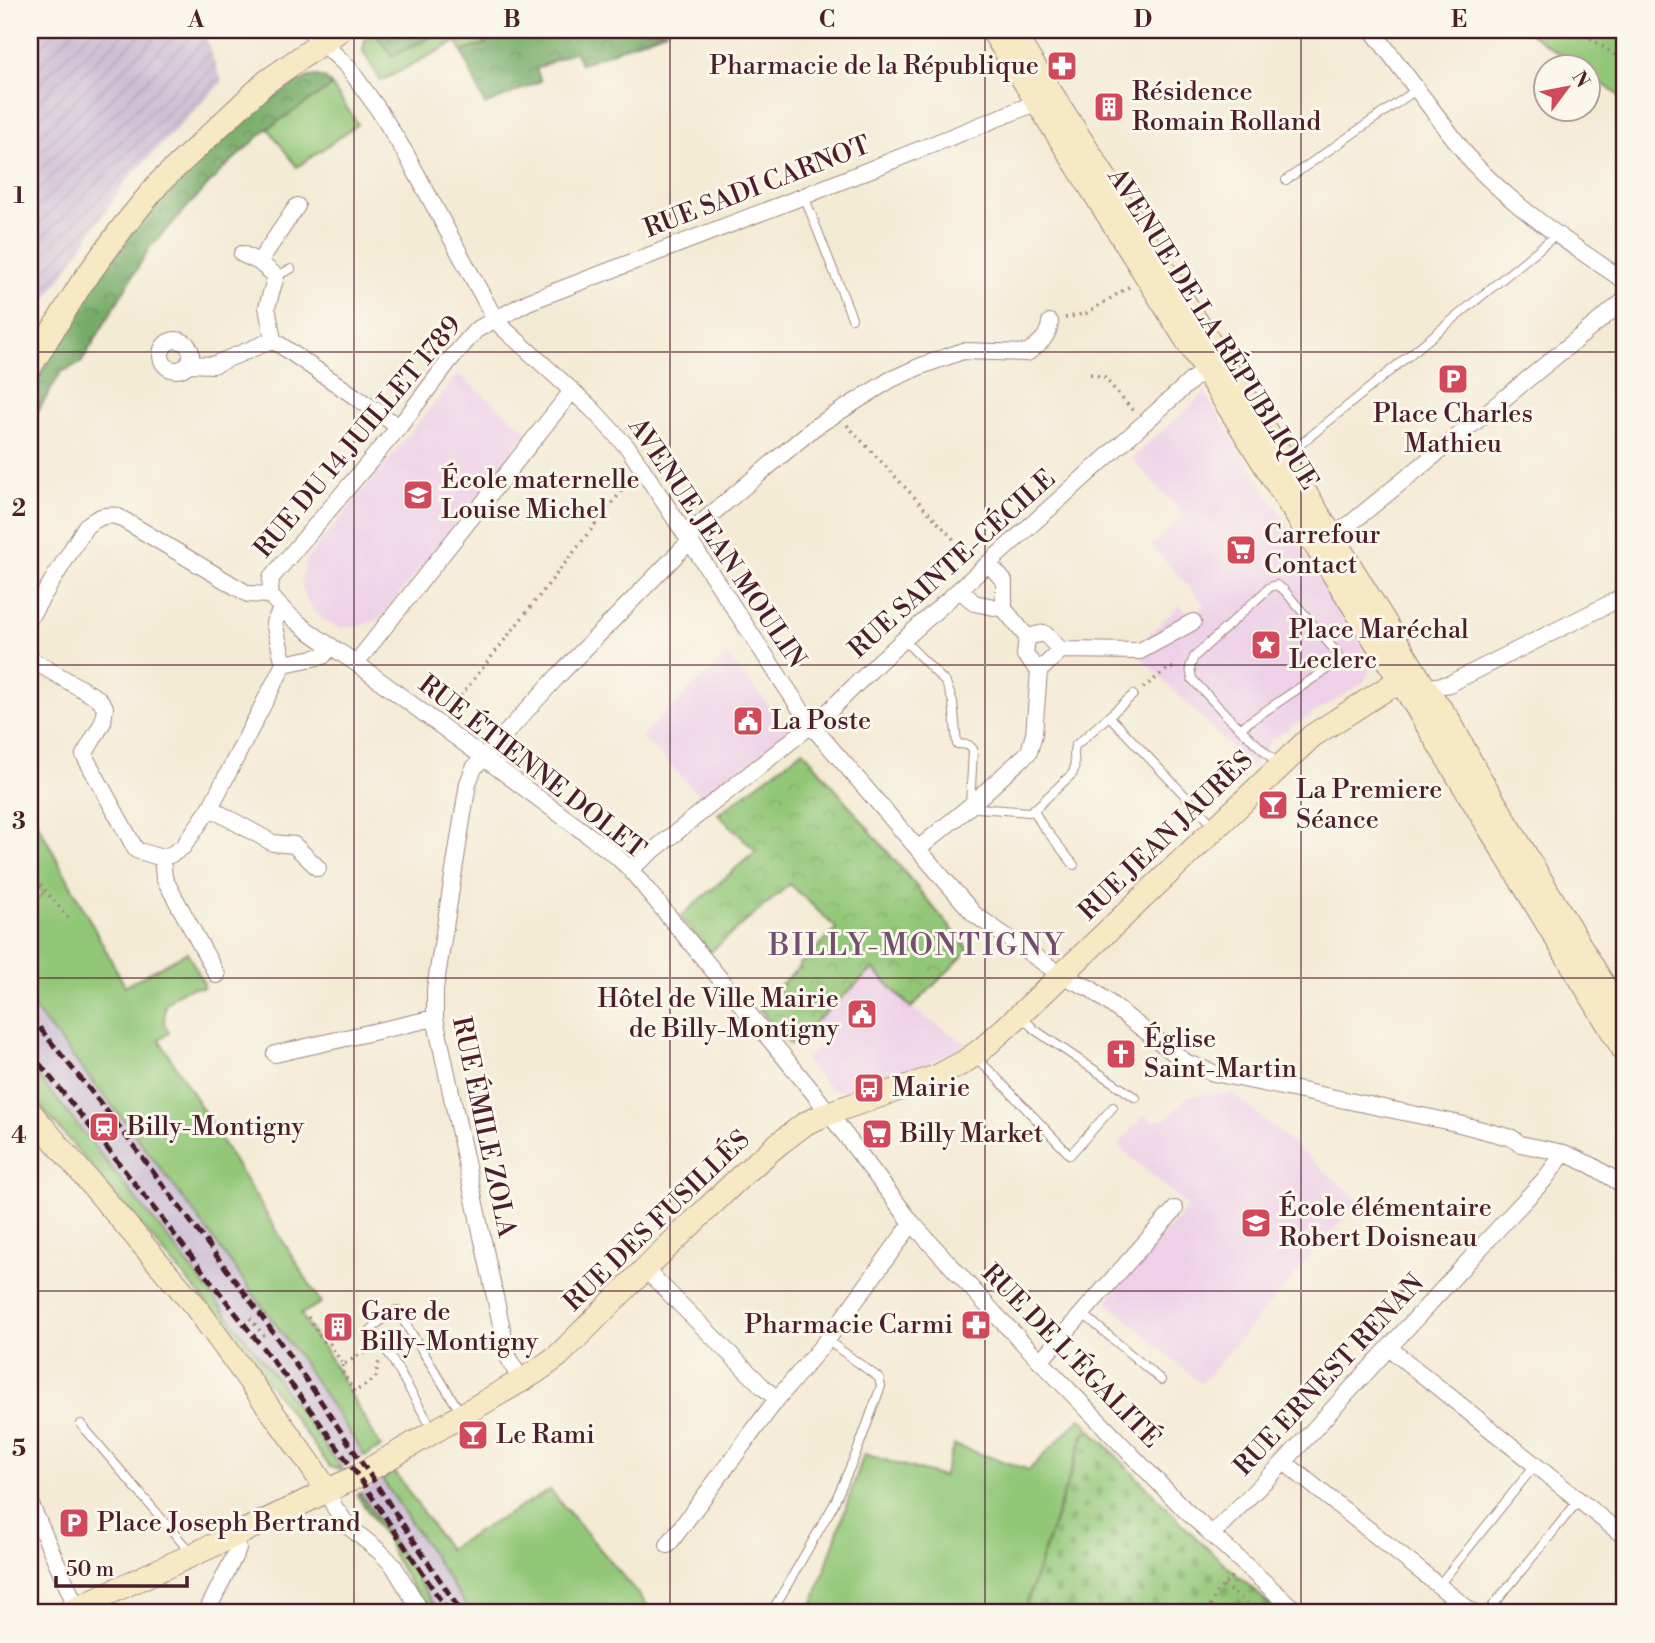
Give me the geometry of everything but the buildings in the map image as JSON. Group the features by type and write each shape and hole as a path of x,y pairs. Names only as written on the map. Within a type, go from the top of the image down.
{"main road":[{"path":"30,367 81,284 159,183 315,36 340,30"},
{"name":"AVENUE DE LA RÉPUBLIQUE","path":"992,30 1147,276 1207,361 1414,686 1625,1050"},
{"name":"AVENUE DE LA RÉPUBLIQUE","path":"1011,30 1062,110 1207,361 1283,458 1325,543"},
{"name":"AVENUE DE LA RÉPUBLIQUE","path":"1414,686 1450,722 1475,770 1625,1021"},
{"name":"RUE JEAN JAURÈS","path":"829,1113 938,1076 973,1055 1019,1015 1312,736 1389,687 1414,686"},
{"path":"30,1112 195,1306 327,1491"},
{"name":"RUE DES FUSILLÉS","path":"71,1611 327,1491 383,1462 521,1381 558,1356 729,1187 777,1145 807,1123 829,1113"}],"street":[{"path":"1372,30 1471,161 1489,180 1556,235 1625,281"},
{"name":"AVENUE JEAN MOULIN","path":"315,36 356,77 399,143 495,319 592,409 629,449 811,725 974,914 1061,975 1091,989 1187,1063 1214,1073 1455,1123 1512,1138 1520,1144 1564,1153 1591,1165 1625,1186"},
{"name":"RUE SADI CARNOT","path":"495,319 528,302 804,196 1037,101"},
{"path":"259,262 298,206"},
{"path":"242,254 284,272 267,307 274,340 399,427"},
{"path":"1325,543 1625,300"},
{"name":"RUE DU 14 JUILLET 1789","path":"270,594 271,578 399,427 449,361 476,330 495,319"},
{"name":"RUE ÉMILE ZOLA","path":"521,1381 508,1357 435,1018 435,989 468,783 474,768 558,676 690,541 701,523 815,427 890,380 963,351 1027,353 1049,332 1049,322"},
{"path":"189,364 213,365 274,340"},
{"name":"RUE SAINTE-CÉCILE","path":"630,869 830,710 1144,423 1207,361"},
{"path":"356,663 572,391"},
{"path":"30,617 86,526 108,514 117,516 248,594 270,594"},
{"path":"985,567 1003,581 1004,609 1027,637 1025,655 1039,671"},
{"path":"960,589 974,603 1004,609"},
{"name":"RUE ÉTIENNE DOLET","path":"270,594 281,609 615,855 630,869 829,1113"},
{"path":"1414,686 1449,684 1625,596"},
{"path":"30,659 99,699 105,707 103,722 84,755 135,850 162,858 183,847 210,808 284,664 274,623 281,609"},
{"path":"918,849 1029,752 1034,734 1039,671 1061,650 1140,651 1193,622"},
{"path":"1027,637 1044,632 1061,650"},
{"path":"284,664 323,656 331,646"},
{"path":"210,808 274,843 294,845 318,868"},
{"path":"162,858 164,878 217,975"},
{"path":"275,1054 435,1018"},
{"name":"RUE DE L'ÉGALITÉ","path":"829,1113 912,1223 995,1314 1211,1535 1298,1613"},
{"name":"RUE ERNEST RENAN","path":"1211,1535 1284,1462 1544,1180 1564,1153"},
{"path":"1040,1361 1175,1209"},
{"path":"668,1545 777,1399 827,1340 912,1223"},
{"path":"645,1269 777,1399"},
{"path":"1389,1348 1625,1537"},
{"path":"1284,1462 1473,1613"},
{"path":"327,1491 348,1526 393,1565 422,1613"},
{"path":"30,1503 71,1611"},
{"path":"206,1613 238,1549 236,1535"}],"lane":[{"path":"1002,30 1046,100 1062,110"},
{"path":"1286,180 1416,90"},
{"path":"1073,158 1086,164 1207,361"},
{"path":"804,196 852,318"},
{"path":"1283,458 1556,235"},
{"path":"1240,728 1339,660 1337,653 1311,621 1284,590 1276,585 1270,587 1194,657 1190,667 1192,679 1240,728 1280,766"},
{"path":"904,640 946,683 953,702 957,744 973,748 970,806 978,808 1029,812 1034,809 1073,773 1075,746 1133,695"},
{"path":"1414,686 1434,718"},
{"path":"1109,716 1216,827"},
{"path":"1458,759 1521,865 1543,884"},
{"path":"1034,809 1042,825 1074,865"},
{"path":"1019,1015 1035,1030 1136,1098"},
{"path":"973,1055 1070,1155 1113,1107"},
{"path":"434,1432 383,1346 370,1331 397,1310 463,1416"},
{"path":"1082,1313 1161,1380"},
{"path":"771,1613 833,1506 881,1386 879,1378 827,1340"},
{"path":"81,1424 185,1546 189,1556"},
{"path":"1439,1586 1535,1465"},
{"path":"1487,1613 1579,1500"}],"path":[{"path":"1578,30 1625,62"},
{"path":"1049,322 1087,313 1147,276"},
{"path":"1090,374 1104,377 1144,423"},
{"path":"836,414 985,567"},
{"path":"456,702 641,467"},
{"path":"1133,695 1168,668 1177,668"},
{"path":"30,866 41,885 69,919"},
{"path":"308,1317 323,1341 330,1344 354,1392 375,1379 383,1346"},
{"path":"250,1318 264,1336"},
{"path":"342,1365 383,1346"},
{"path":"1209,1613 1216,1593 1234,1574"},
{"path":"1223,1586 1256,1611 1272,1590"}],"shaded area":[{"path":"30,30 203,30 222,82 125,182 30,324"},
{"name":"École maternelle Louise Michel","path":"458,374 528,431 379,620 356,627 339,628 313,610 305,597 301,580 307,559"},
{"path":"1205,393 1370,658 1370,669 1364,682 1271,740 1251,767 1141,658 1143,640 1180,605 1191,616 1204,604 1151,545 1184,516 1131,458"},
{"path":"727,655 789,730 703,799 641,736"},
{"path":"874,969 911,1008 967,1044 923,1067 842,1092 829,1088 805,1060 830,1036 817,1021"},
{"path":"30,1004 198,1218 300,1358 365,1456 342,1470 276,1378 30,1066"},
{"name":"École élémentaire Robert Doisneau","path":"1234,1094 1359,1200 1201,1384 1106,1301 1188,1206 1117,1145 1144,1116 1153,1121 1168,1118 1189,1095"},
{"path":"382,1479 471,1613 440,1613 360,1493"}],"green space":[{"path":"379,30 446,30 392,56 375,33"},
{"path":"446,30 489,30 487,43 462,52 457,41 381,81 363,51 365,39 375,33 393,56"},
{"path":"489,30 668,30 581,64 575,51 536,69 541,81 485,105 462,52 487,43"},
{"path":"1526,30 1625,30 1625,100 1602,83 1602,52 1557,52"},
{"path":"309,77 326,79 332,86 268,128 221,171 150,247 81,363 61,372 30,425 30,392 90,291 133,231 167,191 255,111 291,86"},
{"path":"332,86 358,124 297,167 268,128"},
{"path":"803,750 969,950 911,1008 873,969 790,1045 757,1006 837,929 790,884 710,952 680,917 756,851 718,814"},
{"path":"30,809 125,986 187,952 204,984 203,988 182,991 165,1005 164,1023 169,1033 159,1039 321,1303 301,1314 324,1348 381,1447 365,1456 300,1358 198,1218 30,1004 30,906 42,894 30,874"},
{"path":"30,1066 276,1378 342,1470 330,1467 204,1300 30,1094"},
{"path":"1081,1418 1092,1431 1084,1433 1023,1613 810,1613 864,1454 943,1477 954,1445 1029,1470"},
{"path":"1092,1431 1194,1536 1279,1613 1023,1613 1085,1433"},
{"path":"395,1472 448,1549 550,1490 654,1613 471,1613 382,1479"},
{"path":"360,1493 440,1613 427,1613 393,1555 388,1541 357,1495"}],"railway":[{"path":"30,1016 114,1120 258,1311 462,1613"},
{"path":"30,1052 301,1397 358,1476 449,1613"}],"place":[{"name":"Pharmacie de la République","path":"1062,66"},
{"name":"Résidence Romain Rolland","path":"1109,107"},
{"name":"Place Charles Mathieu","path":"1453,379"},
{"name":"École maternelle Louise Michel","path":"418,495"},
{"name":"Carrefour Contact","path":"1241,550"},
{"name":"Place Maréchal Leclerc","path":"1266,645"},
{"name":"La Poste","path":"748,721"},
{"name":"La Premiere Séance","path":"1273,805"},
{"name":"Hôtel de Ville Mairie de Billy-Montigny","path":"862,1014"},
{"name":"Église Saint-Martin","path":"1121,1054"},
{"name":"Mairie","path":"869,1088"},
{"name":"Billy-Montigny","path":"104,1127"},
{"name":"Billy Market","path":"877,1134"},
{"name":"École élémentaire Robert Doisneau","path":"1256,1223"},
{"name":"Pharmacie Carmi","path":"976,1325"},
{"name":"Gare de Billy-Montigny","path":"338,1327"},
{"name":"Le Rami","path":"473,1435"},
{"name":"Place Joseph Bertrand","path":"74,1523"}],"district":[{"name":"BILLY-MONTIGNY","path":"917,946"}]}
